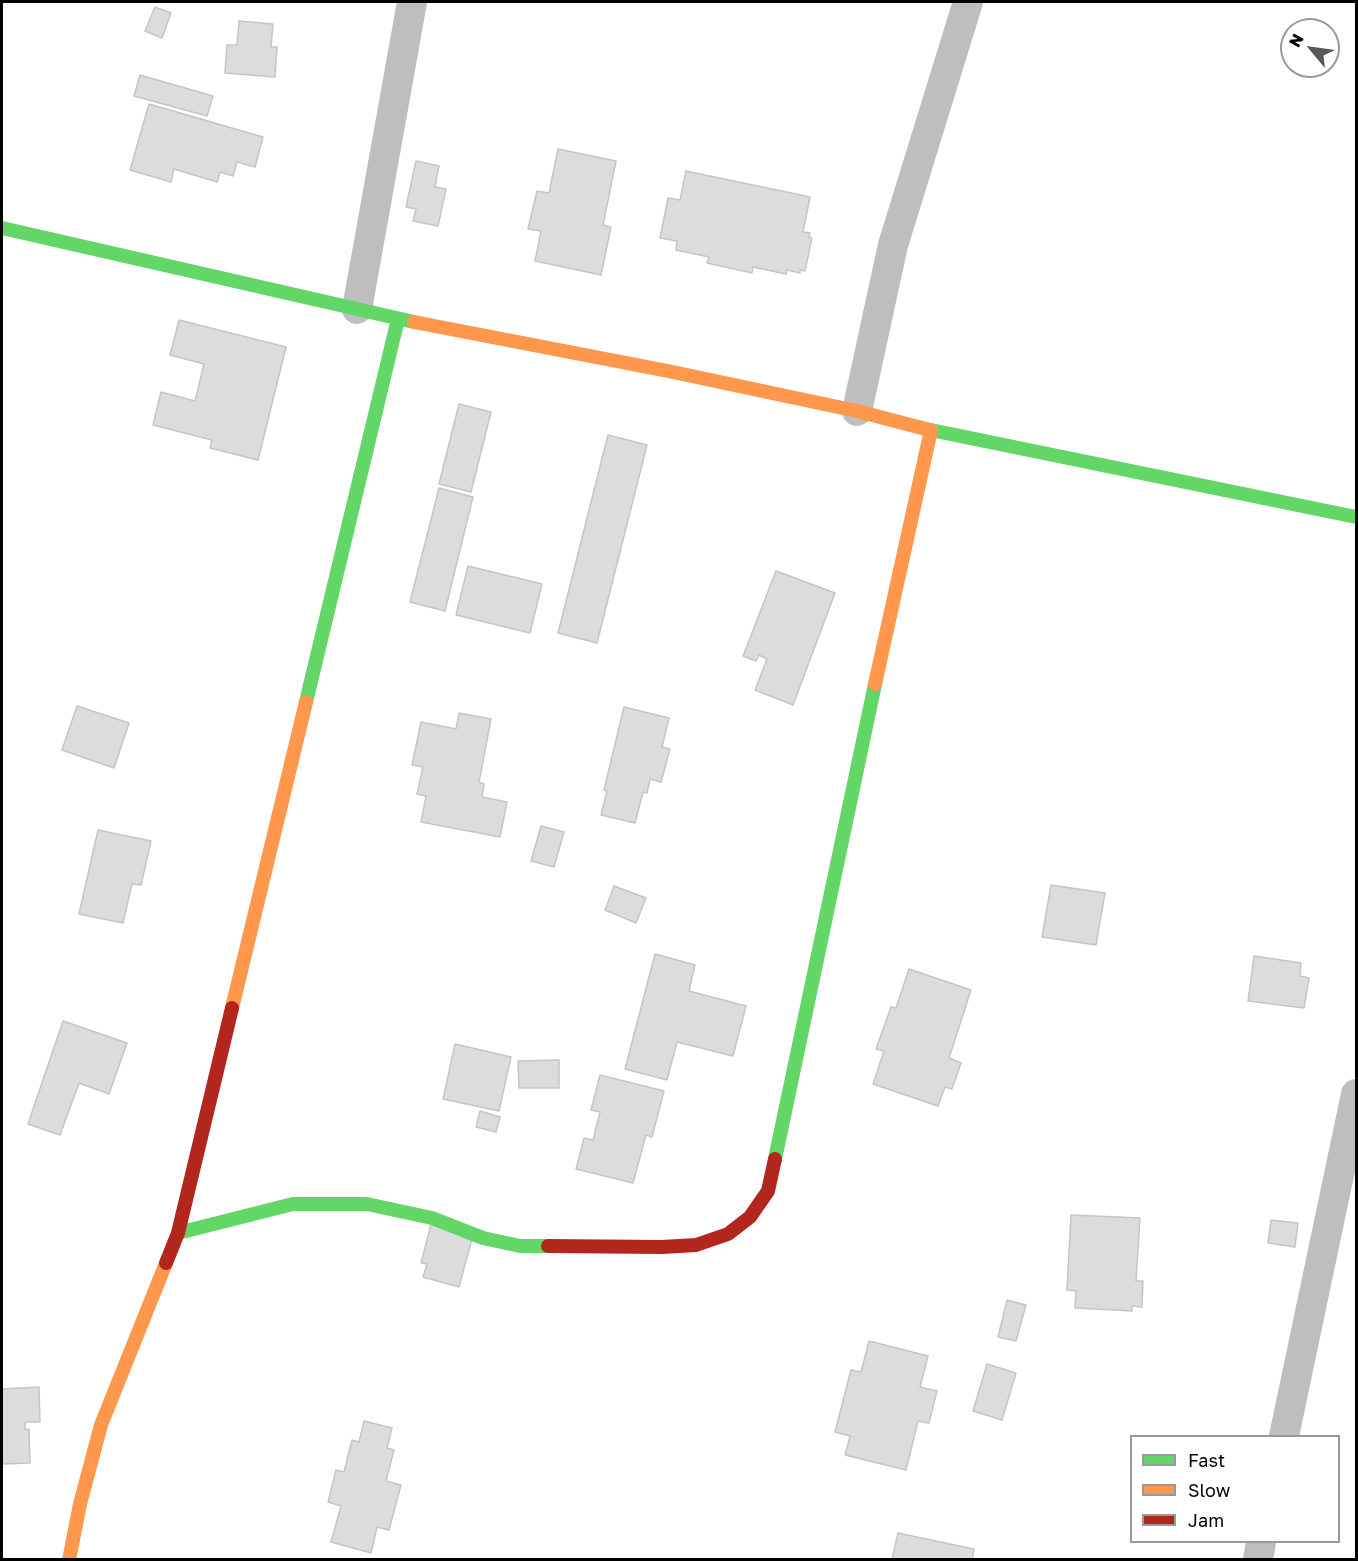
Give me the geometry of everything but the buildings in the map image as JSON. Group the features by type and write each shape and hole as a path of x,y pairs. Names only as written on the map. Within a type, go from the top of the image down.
{"street":[{"path":"357,309 412,2"},
{"path":"857,411 893,245 968,2"},
{"path":"2,228 398,319 668,371 857,411 931,430 1356,517"},
{"path":"69,1560 80,1504 101,1425 178,1233 398,319"},
{"path":"178,1233 293,1204 367,1204 432,1218 483,1238 520,1246 662,1247 696,1245 728,1234 750,1217 768,1191 931,430"},
{"path":"1284,1435 1356,1094"},
{"path":"1258,1560 1262,1543"}],"traffic: fast":[{"path":"2,228 414,322"},
{"path":"306,702 398,319"},
{"path":"926,429 1356,517"},
{"path":"775,1159 875,684"},
{"path":"178,1233 293,1204 367,1204 432,1218 483,1238 520,1246 548,1246"}],"traffic: slow":[{"path":"414,322 668,371 857,411 926,429"},
{"path":"875,684 931,430"},
{"path":"232,1008 306,702"},
{"path":"69,1560 80,1504 101,1425 166,1263"}],"traffic: jam":[{"path":"166,1263 178,1233 232,1008"},
{"path":"548,1246 696,1245 728,1234 750,1217 768,1191 775,1159"}]}
